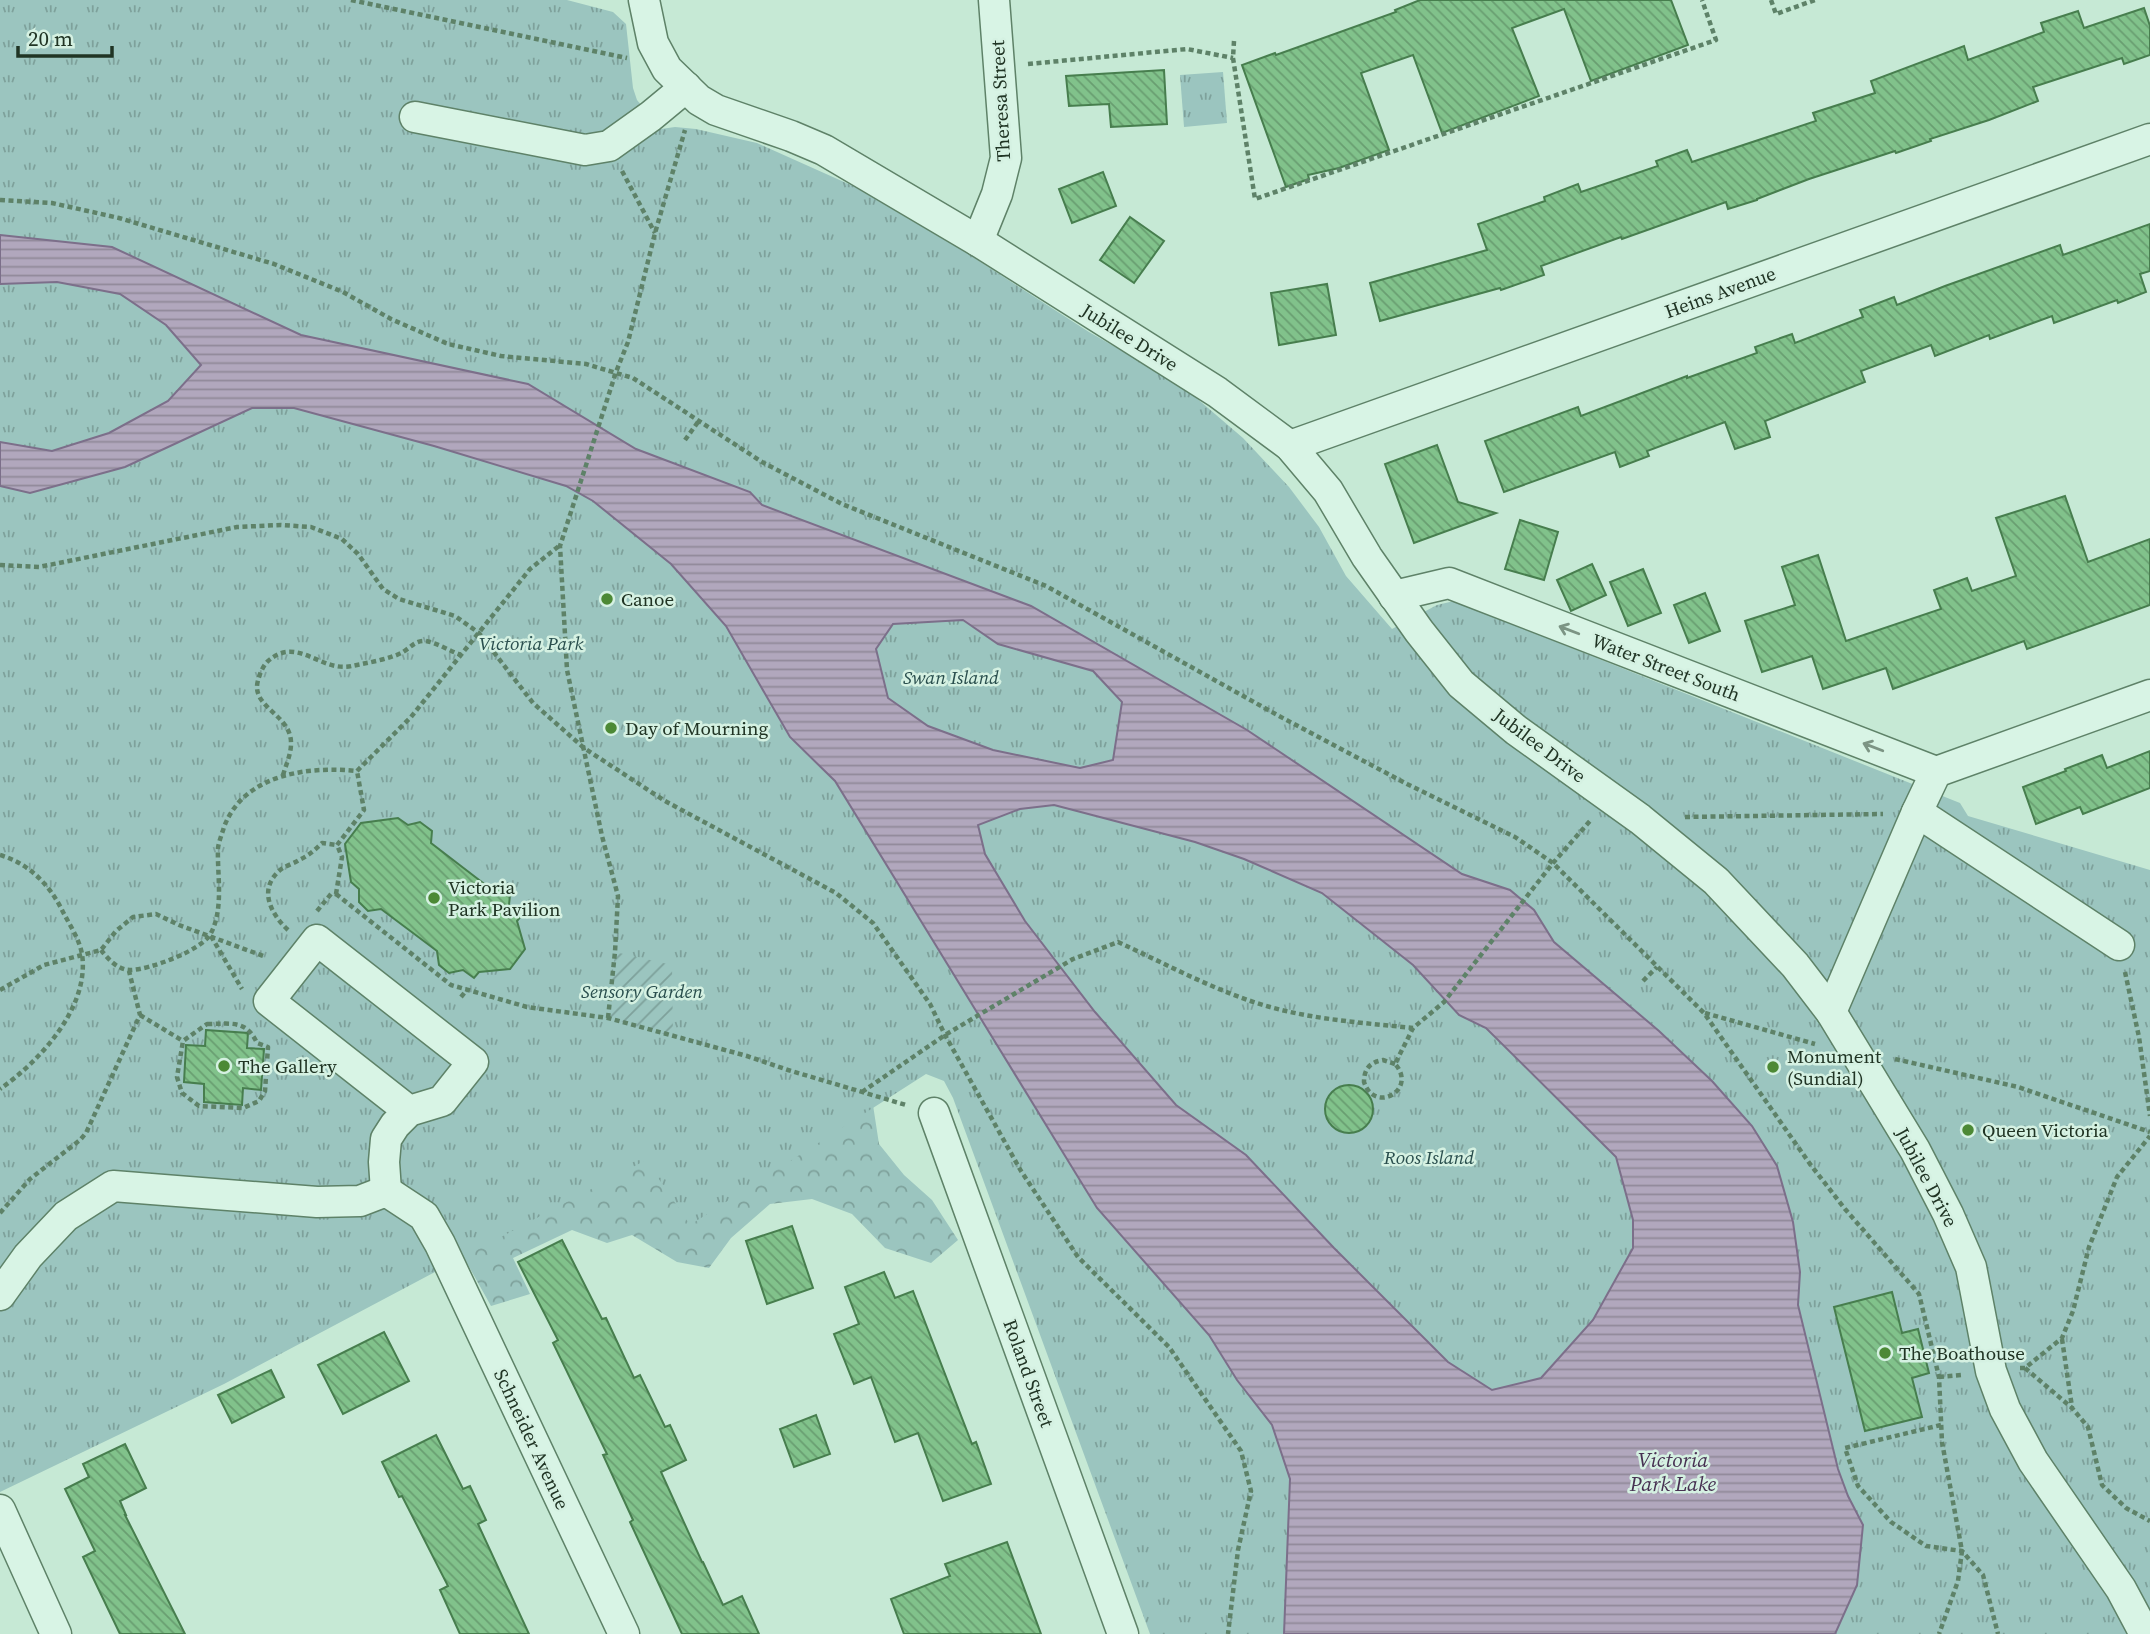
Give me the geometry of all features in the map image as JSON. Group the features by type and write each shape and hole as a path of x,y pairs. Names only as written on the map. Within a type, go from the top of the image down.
{"street":[{"name":"Jubilee Drive","path":"644,0 653,43 667,69 699,100 716,110 824,150 978,241 1217,392 1290,446 1328,491 1367,557 1419,631 1461,684 1516,730 1640,819 1716,881 1795,965 1832,1012 1915,1150 1948,1214 1971,1267 1991,1371 2005,1409 2033,1461 2122,1589 2144,1634"},
{"name":"Theresa Street","path":"978,241 997,194 1006,158 994,0"},
{"path":"415,117 585,150 609,146 686,87"},
{"name":"Heins Avenue","path":"1290,446 2150,139"},
{"name":"Water Street South","path":"1394,596 1449,583 1936,772"},
{"path":"1832,1012 1936,772 2150,695"},
{"path":"1917,812 2119,945"},
{"path":"0,1295 28,1256 66,1216 113,1186 317,1202 360,1200 386,1191 386,1139 409,1111 442,1101 473,1062 317,940 269,1002 409,1111"},
{"name":"Roland Street","path":"934,1113 1124,1634"},
{"name":"Schneider Avenue","path":"386,1191 424,1216 440,1244 624,1634"},
{"path":"0,1510 57,1634"}],"path":[{"path":"351,0 628,59"},
{"path":"1234,41 1233,58 1255,199 1716,40 1702,0"},
{"path":"1771,0 1776,14 1815,0"},
{"path":"999,66 1187,49 1233,58"},
{"path":"608,1018 618,896 602,836 567,670 560,546 628,342 655,233 686,126"},
{"path":"609,146 655,233"},
{"path":"0,200 52,203 120,218 274,264 343,292 391,319 448,344 501,356 586,364 633,379 762,462 842,504 1056,591 1279,716 1407,784 1515,837 1553,863 1704,1013 1810,1164 1919,1294 1939,1377 1942,1442 1962,1551 1958,1581 1939,1634"},
{"path":"685,440 698,422"},
{"path":"0,565 39,567 237,527 311,527 342,539 358,554 383,589 399,599 455,616 479,633 533,703 584,748 664,801 835,893 873,923 930,1004 1021,1171 1079,1257 1169,1347 1241,1451 1251,1491 1238,1550 1228,1634"},
{"path":"101,950 111,962 128,971 160,964 187,952 210,935 218,913 218,844 229,814 252,790 283,775 332,769 357,771 411,717 530,569 560,546"},
{"path":"283,775 291,746 290,731 278,715 262,701 257,687 263,666 276,654 292,651 331,665 348,667 401,653 415,643 426,641 461,656"},
{"path":"337,845 364,810 357,771"},
{"path":"1680,817 1887,814"},
{"path":"1395,1064 1413,1028 1444,1002 1553,863 1592,818"},
{"path":"296,936 277,919 270,908 268,892 272,879 280,869 311,854 322,844 337,845"},
{"path":"337,845 342,857 336,894 451,985 527,1007 608,1018 747,1056 934,1113"},
{"path":"0,855 26,866 42,880 57,900 82,954 82,987 65,1020 46,1049 15,1079 0,1089"},
{"path":"0,990 44,965 101,950 116,931 133,917 156,914 275,961"},
{"path":"210,935 247,998"},
{"path":"862,1092 945,1035 1073,959 1118,942 1221,989 1269,1007 1323,1019 1413,1028"},
{"path":"2119,945 2139,1037 2150,1116"},
{"path":"1643,981 1657,967"},
{"path":"0,1213 30,1179 86,1133 140,1015 128,971"},
{"path":"461,997 466,991"},
{"path":"1704,1013 1825,1046"},
{"path":"140,1015 183,1041"},
{"path":"207,1024 239,1024 252,1032 257,1043 268,1047 265,1091 258,1101 243,1108 199,1106 182,1094 177,1077 183,1041 207,1024"},
{"path":"1890,1058 2018,1087 2150,1134 2118,1177 2089,1247 2073,1311 2062,1338 2025,1368 2072,1408 2088,1427 2102,1485 2126,1508 2150,1521"},
{"path":"1383,1060 1395,1064 1402,1080 1398,1091 1388,1097 1376,1097 1364,1082 1366,1069 1383,1060"},
{"path":"2062,1338 2072,1408"},
{"path":"1939,1377 1969,1374"},
{"path":"1941,1425 1844,1448 1857,1486 1891,1522 1926,1546 1962,1551 1983,1575 1998,1634"}],"green space":[{"name":"Victoria Park","path":"0,0 567,0 613,12 626,24 633,88 637,100 661,129 696,129 757,143 853,186 965,252 1089,332 1180,384 1243,438 1289,487 1319,527 1346,576 1392,629 1437,605 1454,601 1960,803 1968,816 2150,870 2150,1634 1150,1634 953,1098 944,1081 926,1074 690,1225 646,1160 224,1384 0,1492"},
{"path":"1223,72 1227,123 1184,127 1180,75"},
{"name":"Sensory Garden","path":"615,952 672,965 673,1037 608,1018"},
{"path":"873,1105 879,1144 904,1175 932,1200 958,1240 931,1263 885,1248 852,1214 812,1199 770,1204 731,1238 709,1268 677,1262 632,1235 607,1243 572,1230 513,1258 530,1294 491,1306 463,1256 422,1131"}],"water":[{"name":"Victoria Park Lake","path":"0,235 112,247 301,335 528,384 636,449 750,492 762,505 1031,606 1247,730 1462,874 1510,890 1534,910 1554,942 1659,1031 1712,1081 1752,1126 1777,1166 1793,1222 1800,1272 1798,1305 1838,1469 1863,1525 1857,1585 1835,1634 1284,1634 1290,1479 1272,1425 1237,1380 1209,1335 1097,1208 835,781 790,737 726,626 671,564 593,501 566,486 294,408 252,408 125,467 30,493 0,486 0,442 52,451 109,433 168,401 201,365 166,325 120,294 57,282 0,284","holes":["963,620 998,644 1093,671 1122,702 1113,760 1080,768 993,750 928,726 888,698 876,649 893,624","1054,805 1195,842 1244,859 1322,893 1413,965 1459,1015 1486,1028 1616,1157 1633,1220 1633,1248 1593,1320 1541,1378 1492,1390 1448,1362 1246,1155 1176,1105 1095,1012 1025,921 985,854 978,825 1020,809"]}],"building":[{"path":"1420,0 1671,0 1688,45 1591,81 1564,9 1512,28 1539,96 1442,133 1413,55 1361,73 1389,150 1339,168 1308,175 1309,179 1286,187 1242,65 1396,12 1395,10"},
{"path":"2144,8 2150,26 2150,55 2124,64 2122,58 2033,87 2038,101 1896,153 1895,151 1809,179 1757,200 1728,209 1726,202 1622,239 1621,237 1541,266 1544,275 1501,290 1500,288 1380,321 1370,283 1487,250 1478,224 1545,201 1544,197 1578,184 1581,192 1658,166 1656,161 1687,150 1692,162 1816,121 1813,113 1875,93 1871,81 1964,46 1968,60 2044,32 2041,23 2078,11 2084,28"},
{"path":"1164,70 1167,124 1111,127 1109,104 1069,106 1066,76"},
{"path":"1103,172 1116,206 1072,223 1059,189"},
{"path":"1130,217 1164,241 1134,283 1100,260"},
{"path":"2150,224 2150,271 2140,274 2146,292 2054,323 2052,316 1990,339 1989,335 1935,356 1931,345 1861,371 1865,382 1765,421 1770,437 1735,449 1725,422 1647,451 1649,456 1620,467 1615,452 1504,492 1485,441 1578,407 1581,416 1757,353 1755,347 1792,334 1795,343 1863,317 1860,310 1894,297 1897,305 2060,245 2063,255"},
{"path":"1327,284 1336,335 1279,345 1271,293"},
{"path":"1437,445 1458,502 1496,513 1414,543 1385,464"},
{"path":"2065,496 2088,562 2150,539 2150,605 2027,649 2024,641 1893,689 1886,668 1823,689 1812,656 1762,672 1745,621 1795,605 1782,567 1818,555 1846,641 1941,609 1934,590 1967,578 1972,591 2016,576 1996,518"},
{"path":"1520,520 1558,532 1544,580 1505,569"},
{"path":"1592,564 1606,595 1571,611 1557,580"},
{"path":"1643,569 1661,613 1628,626 1610,582"},
{"path":"1705,593 1720,631 1689,643 1674,605"},
{"path":"2150,751 2150,788 2083,814 2080,807 2036,824 2023,787 2102,755 2107,768"},
{"name":"Victoria Park Pavilion","path":"398,818 408,825 420,822 432,831 431,843 487,886 497,884 510,895 509,905 522,915 517,921 525,949 510,969 479,972 474,978 463,970 449,973 439,965 437,951 381,909 368,911 359,902 359,889 351,882 345,844 361,823"},
{"name":"The Gallery","path":"206,1030 248,1033 247,1048 264,1049 261,1090 243,1088 242,1105 204,1102 204,1084 184,1082 186,1045 205,1046"},
{"path":"1349,1085 1366,1092 1373,1109 1366,1126 1349,1133 1332,1126 1325,1109 1332,1092"},
{"path":"792,1226 813,1288 767,1304 746,1241"},
{"path":"562,1240 602,1319 606,1318 634,1378 640,1375 665,1427 670,1425 686,1460 661,1472 723,1605 742,1596 759,1634 682,1634 630,1522 633,1520 603,1455 607,1454 553,1343 558,1340 518,1262"},
{"path":"884,1272 895,1298 913,1291 972,1444 976,1442 991,1484 943,1501 918,1433 895,1442 871,1377 854,1384 834,1334 859,1324 845,1287"},
{"name":"The Boathouse","path":"1892,1292 1902,1333 1918,1329 1929,1373 1912,1378 1922,1417 1865,1431 1834,1307"},
{"path":"384,1332 409,1381 343,1414 318,1365"},
{"path":"271,1370 284,1397 232,1423 218,1395"},
{"path":"816,1415 830,1454 794,1467 780,1429"},
{"path":"436,1435 463,1489 470,1486 486,1520 478,1524 529,1634 460,1634 440,1590 448,1586 382,1462"},
{"path":"125,1444 146,1488 120,1501 185,1634 120,1634 83,1557 95,1551 65,1489 89,1477 83,1464"},
{"path":"1007,1542 1041,1634 904,1634 891,1599 950,1576 945,1564"}],"place":[{"name":"Canoe","path":"607,599"},
{"name":"Day of Mourning","path":"611,728"},
{"name":"Victoria Park Pavilion","path":"434,898"},
{"name":"The Gallery","path":"224,1066"},
{"name":"Monument (Sundial)","path":"1773,1067"},
{"name":"Queen Victoria","path":"1968,1130"},
{"name":"The Boathouse","path":"1885,1353"}],"park label":[{"name":"Swan Island","path":"951,677"},
{"name":"Roos Island","path":"1429,1157"}]}
